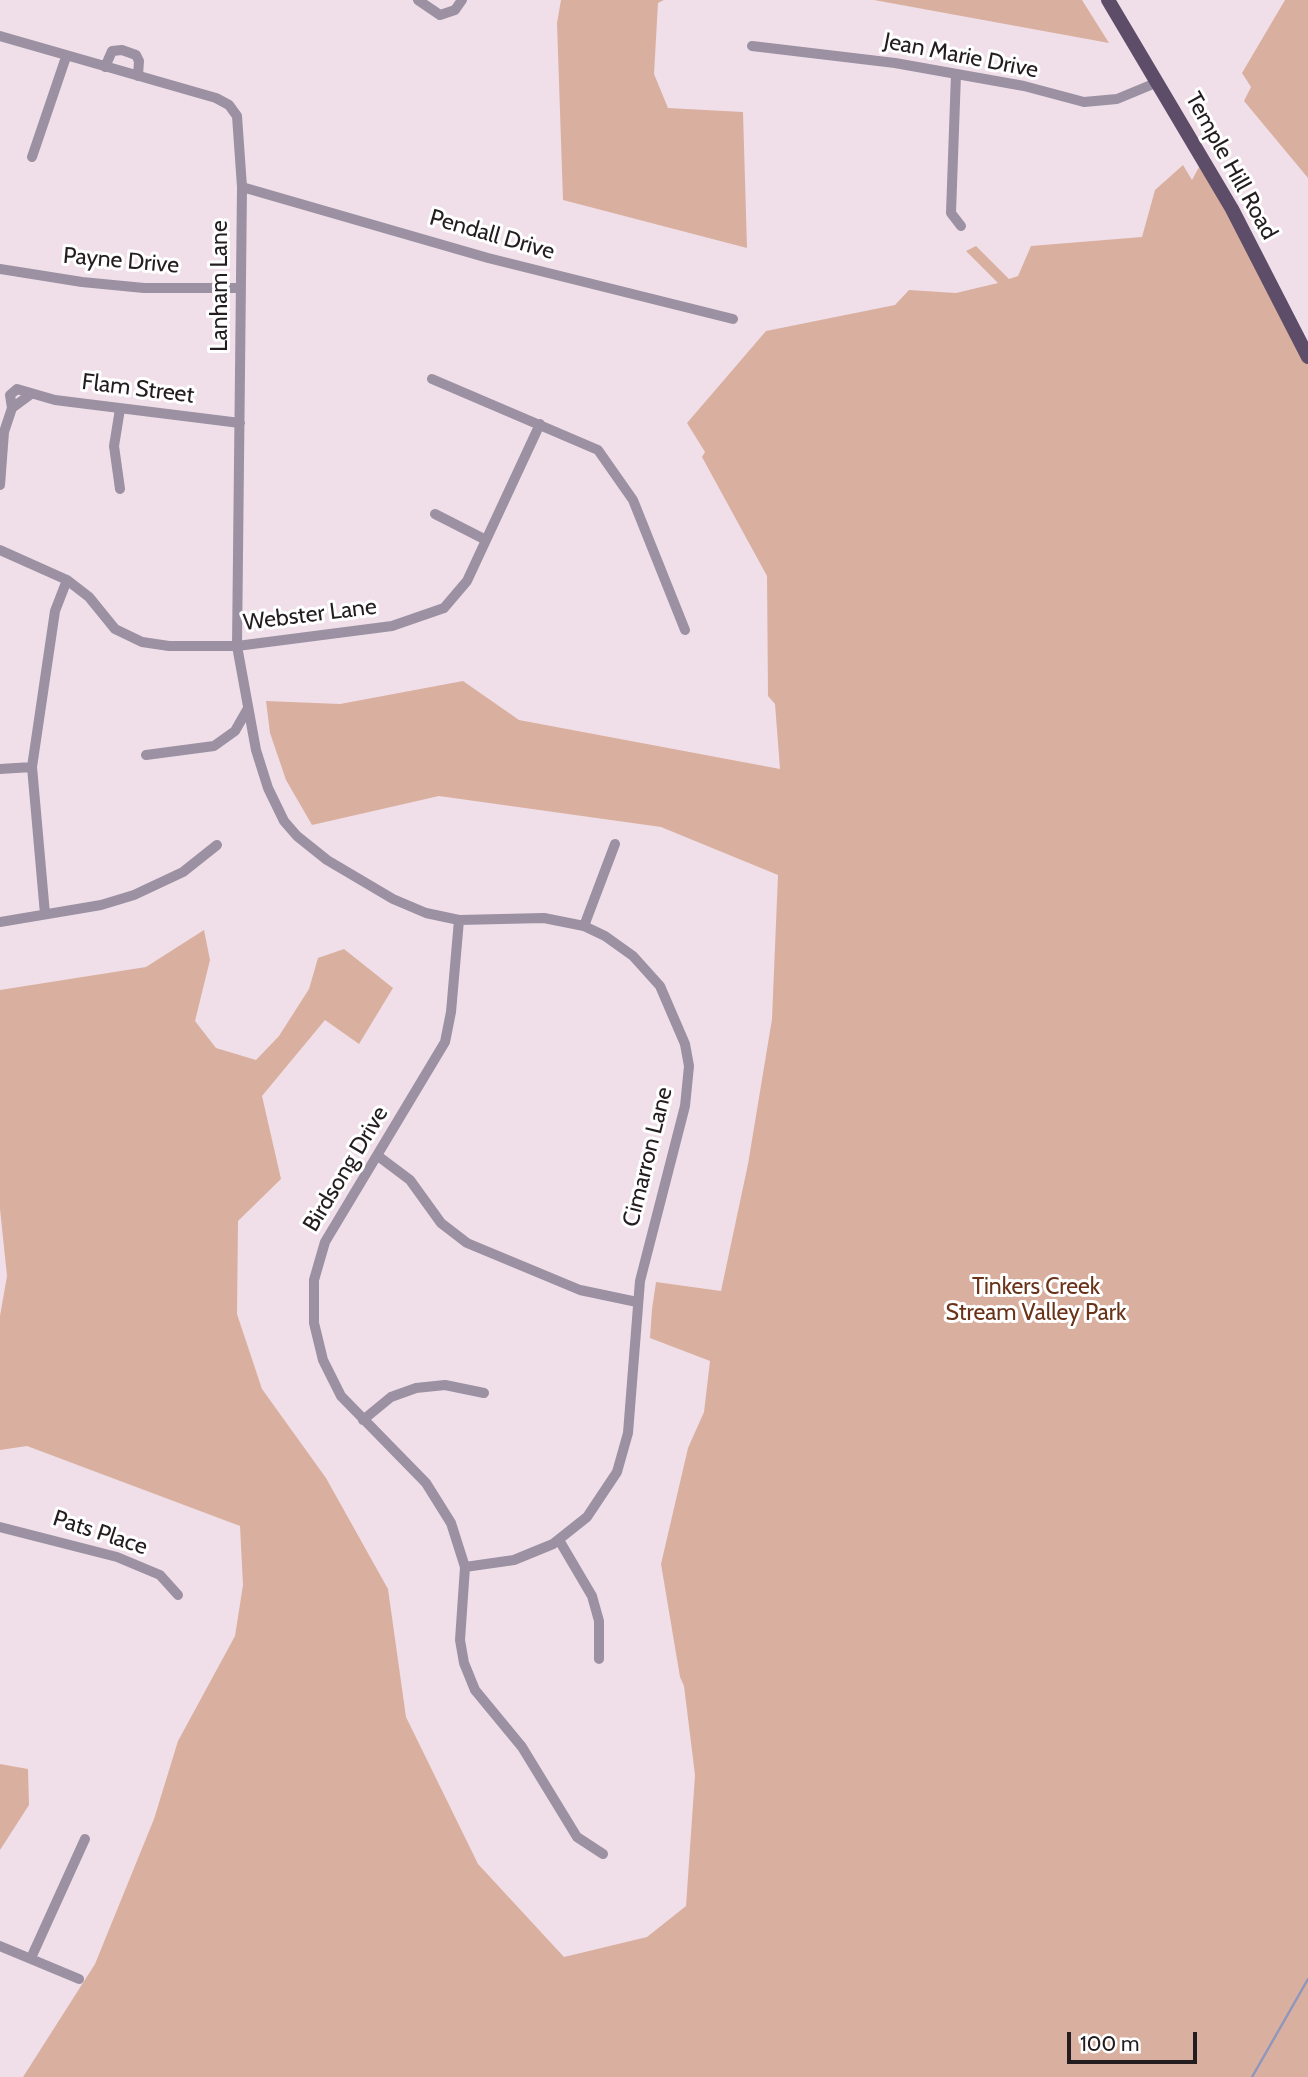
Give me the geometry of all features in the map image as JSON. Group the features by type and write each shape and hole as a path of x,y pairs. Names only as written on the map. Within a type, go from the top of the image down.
{"main road":[{"name":"Temple Hill Road","path":"1108,0 1232,209 1308,357"}],"street":[{"path":"418,0 440,15 455,10 462,0"},
{"name":"Lanham Lane","path":"0,36 216,98 233,109 239,123 242,187 237,646 248,714 268,788"},
{"name":"Jean Marie Drive","path":"752,46 895,63 1024,86 1084,102 1117,99 1158,82"},
{"path":"105,67 112,51 122,50 136,55 139,61 138,76"},
{"path":"32,157 66,57"},
{"path":"956,74 951,213 961,226"},
{"name":"Pendall Drive","path":"242,187 488,258 733,319"},
{"name":"Payne Drive","path":"0,269 124,286 240,288"},
{"path":"432,379 598,450 633,500 685,630"},
{"name":"Flam Street","path":"0,485 5,432 12,408 31,394 120,409 240,423"},
{"path":"120,409 114,446 120,489"},
{"name":"Webster Lane","path":"0,550 67,580 89,597 116,629 131,639 169,646 237,646 391,626 444,608 467,581 540,424"},
{"path":"435,514 486,540"},
{"path":"46,914 32,767 55,611 67,580"},
{"path":"146,755 214,746 235,730 248,714"},
{"path":"0,769 32,767"},
{"name":"Cimarron Lane","path":"268,788 289,827 327,860 405,905 426,913 459,919 533,917 584,926 617,944 651,974 673,1011 688,1054 685,1106 649,1241 637,1302 627,1442 617,1472 596,1506 559,1540 514,1559 465,1567"},
{"path":"584,926 615,844"},
{"path":"0,922 101,905 153,888 183,872 217,845"},
{"name":"Birdsong Drive","path":"459,919 451,1012 445,1042 378,1156 332,1227 314,1280 314,1323 323,1360 341,1396 436,1496 457,1538 465,1567 460,1640 464,1664 475,1690 522,1747 572,1831 581,1842 603,1854"},
{"path":"378,1156 410,1180 441,1223 467,1243 580,1290 637,1302"},
{"path":"363,1420 391,1397 416,1388 445,1385 484,1393"},
{"name":"Pats Place","path":"0,1527 73,1543 117,1557 160,1575 178,1595"},
{"path":"559,1540 592,1596 599,1621 599,1659"},
{"path":"31,1958 85,1839"},
{"path":"0,1947 79,1979"}],"green space":[{"path":"561,0 664,0 658,3 654,74 668,108 743,112 747,248 563,200 557,23"},
{"path":"874,0 1082,0 1109,43"},
{"path":"1285,0 1308,0 1308,178 1244,101 1251,87 1242,73"},
{"name":"Tinkers Creek Stream Valley Park","path":"1183,165 1192,180 1199,167 1223,202 1308,362 1308,2077 23,2077 95,1964 154,1819 178,1741 235,1636 243,1585 240,1526 27,1446 0,1450 0,1316 7,1276 0,1209 0,990 146,967 204,930 210,960 195,1021 216,1048 256,1060 279,1036 309,989 318,958 344,949 393,988 359,1044 325,1020 262,1096 281,1179 238,1221 237,1314 262,1389 326,1478 388,1589 406,1717 478,1864 564,1957 647,1937 686,1906 695,1775 684,1686 680,1677 661,1564 688,1448 704,1412 710,1361 650,1338 652,1309 656,1282 721,1291 748,1164 772,1019 778,875 661,827 439,796 312,825 286,780 270,733 266,701 340,704 463,681 519,720 780,769 775,704 768,696 767,576 702,457 705,452 687,423 766,331 895,305 909,290 956,293 998,283 966,251 976,246 1009,279 1018,276 1031,246 1142,237 1155,190"},
{"path":"0,1764 28,1769 29,1805 0,1850"}],"waterway":[{"path":"1252,2077 1308,1979"}]}
